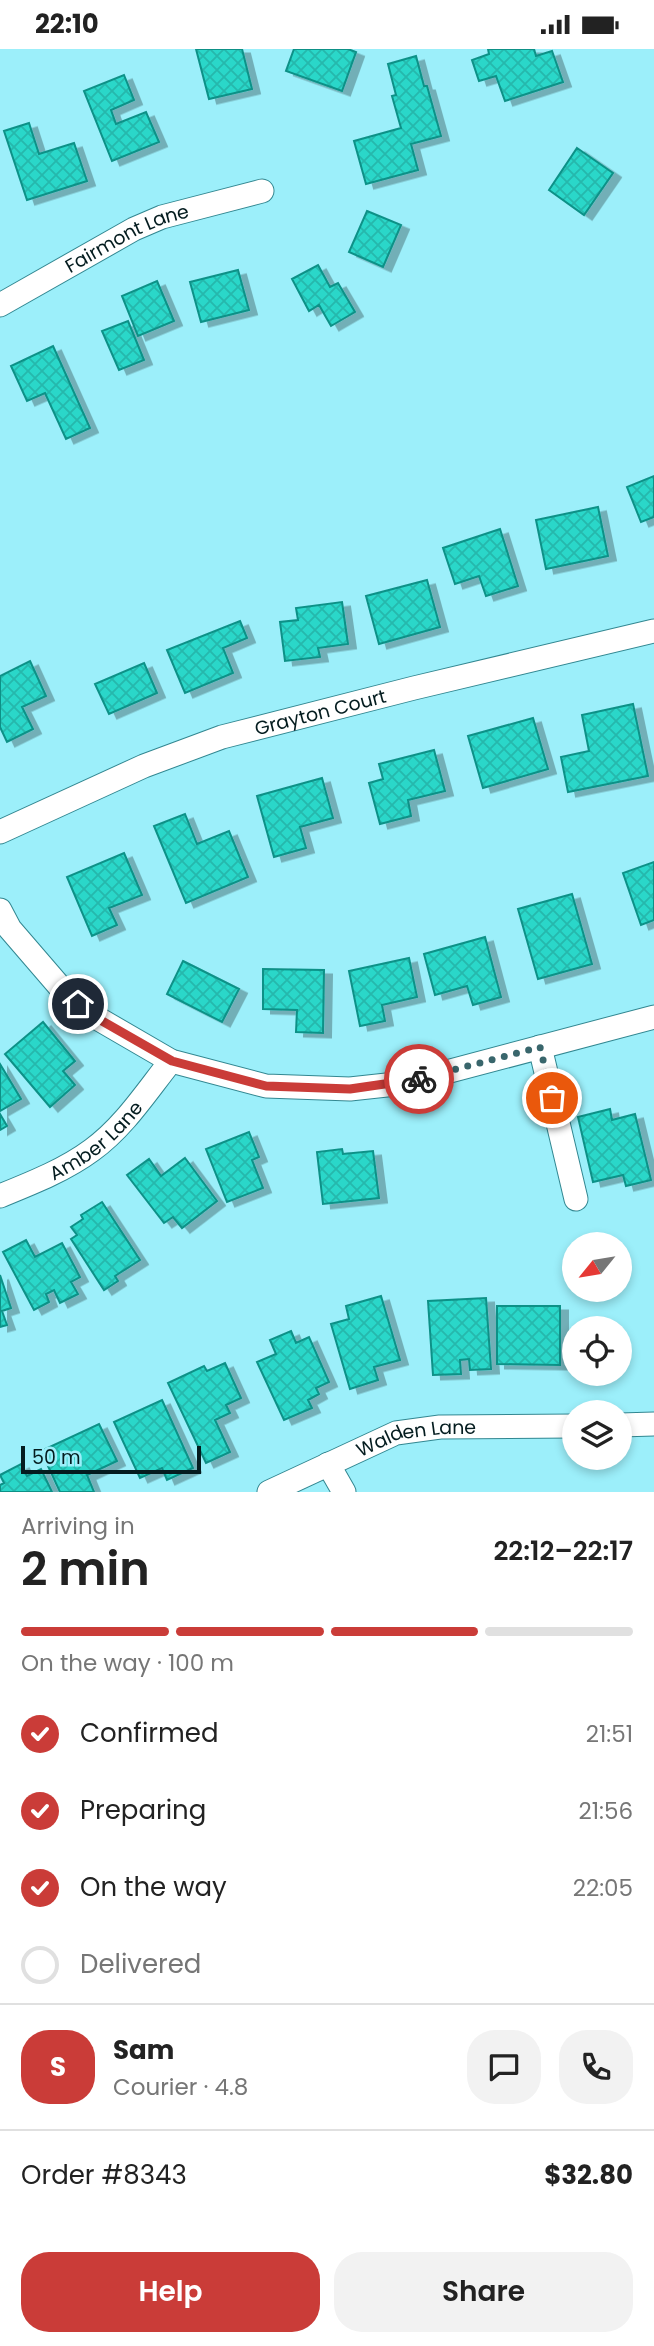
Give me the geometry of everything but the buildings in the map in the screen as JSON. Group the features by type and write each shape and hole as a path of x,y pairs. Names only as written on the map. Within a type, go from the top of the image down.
{"street":[{"name":"Fairmont Lane","path":"0,305 134,229 162,217 262,191"},
{"name":"Grayton Court","path":"0,832 144,766 222,737 654,631"},
{"path":"0,910 10,929 66,994 90,1014 172,1061 266,1086 350,1089 405,1083 654,1017"},
{"path":"540,1047 576,1199"},
{"name":"Amber Lane","path":"0,1196 42,1179 92,1151 113,1132 172,1061"},
{"path":"632,1425 654,1424"},
{"name":"Walden Lane","path":"269,1492 396,1433 440,1427 562,1426"},
{"path":"328,1464 344,1492"}],"way so far":[{"path":"419,1079 540,1047 552,1098"}],"route":[{"path":"78,1004 90,1014 172,1061 266,1086 350,1089 419,1079"}]}
